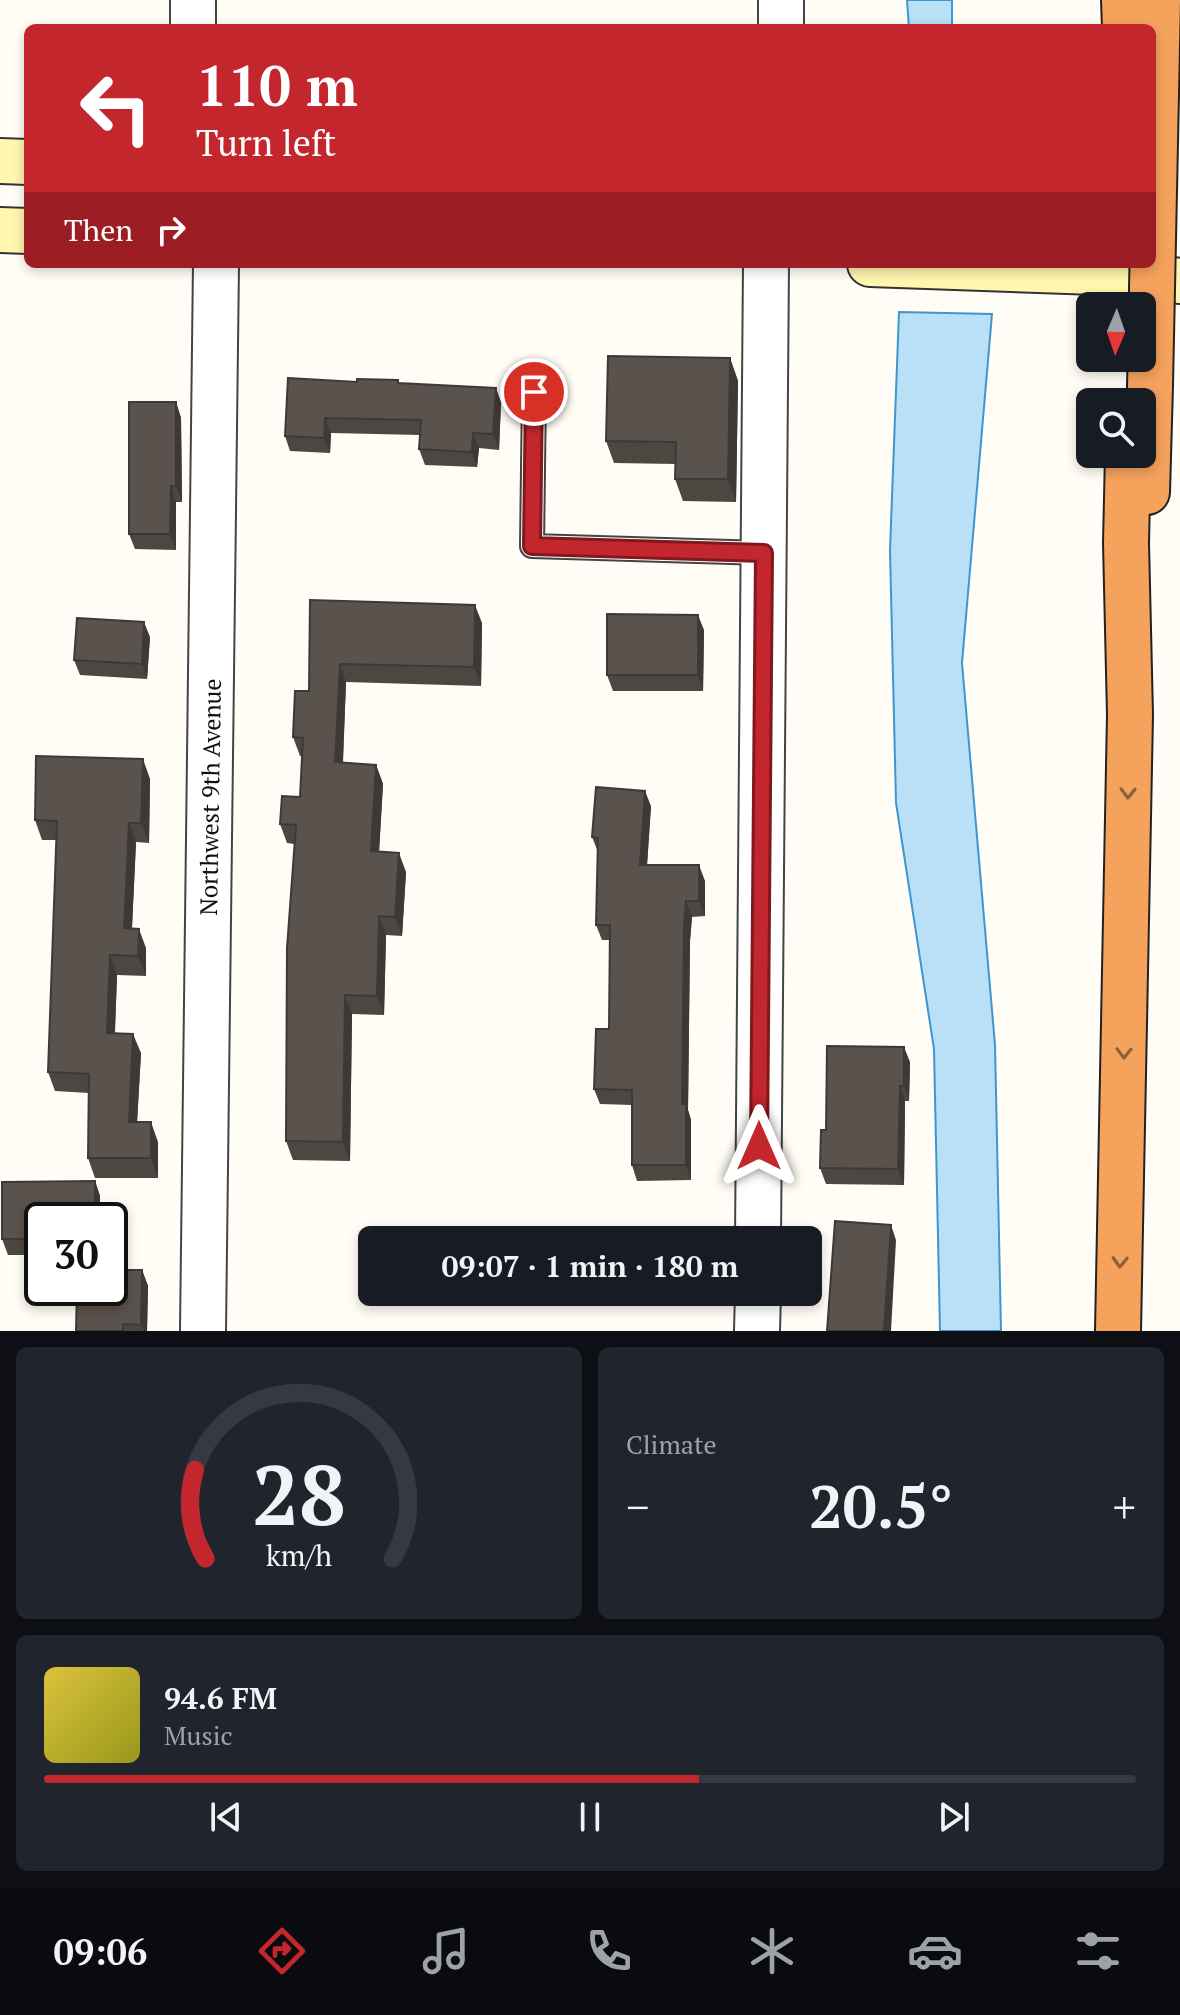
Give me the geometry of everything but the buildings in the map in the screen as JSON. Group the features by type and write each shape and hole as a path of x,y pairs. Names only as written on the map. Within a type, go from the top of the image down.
{"highway":[{"path":"1124,0 1125,24"},
{"path":"1156,94 1158,0"},
{"path":"1130,268 1130,292"},
{"path":"1130,715 1145,544 1135,383 1143,268"},
{"path":"1118,1331 1130,715 1128,468"}],"main road":[{"path":"0,161 24,162"},
{"path":"1156,205 1180,208"},
{"path":"0,230 24,231"},
{"path":"983,268 1125,273 1180,281"}],"street":[{"path":"193,0 193,24"},
{"path":"781,0 781,24"},
{"name":"Northwest 9th Avenue","path":"203,1331 216,268"},
{"path":"758,1226 766,268"},
{"path":"757,1331 758,1306"}],"lane":[{"path":"534,392 532,546 764,553"}],"water":[{"path":"907,0 952,0 952,24 909,24"},
{"path":"899,312 992,314 962,663 995,1045 1001,1331 940,1331 934,1049 896,803 890,550"}],"route":[{"path":"534,392 532,546 764,553 759,1146"}]}
